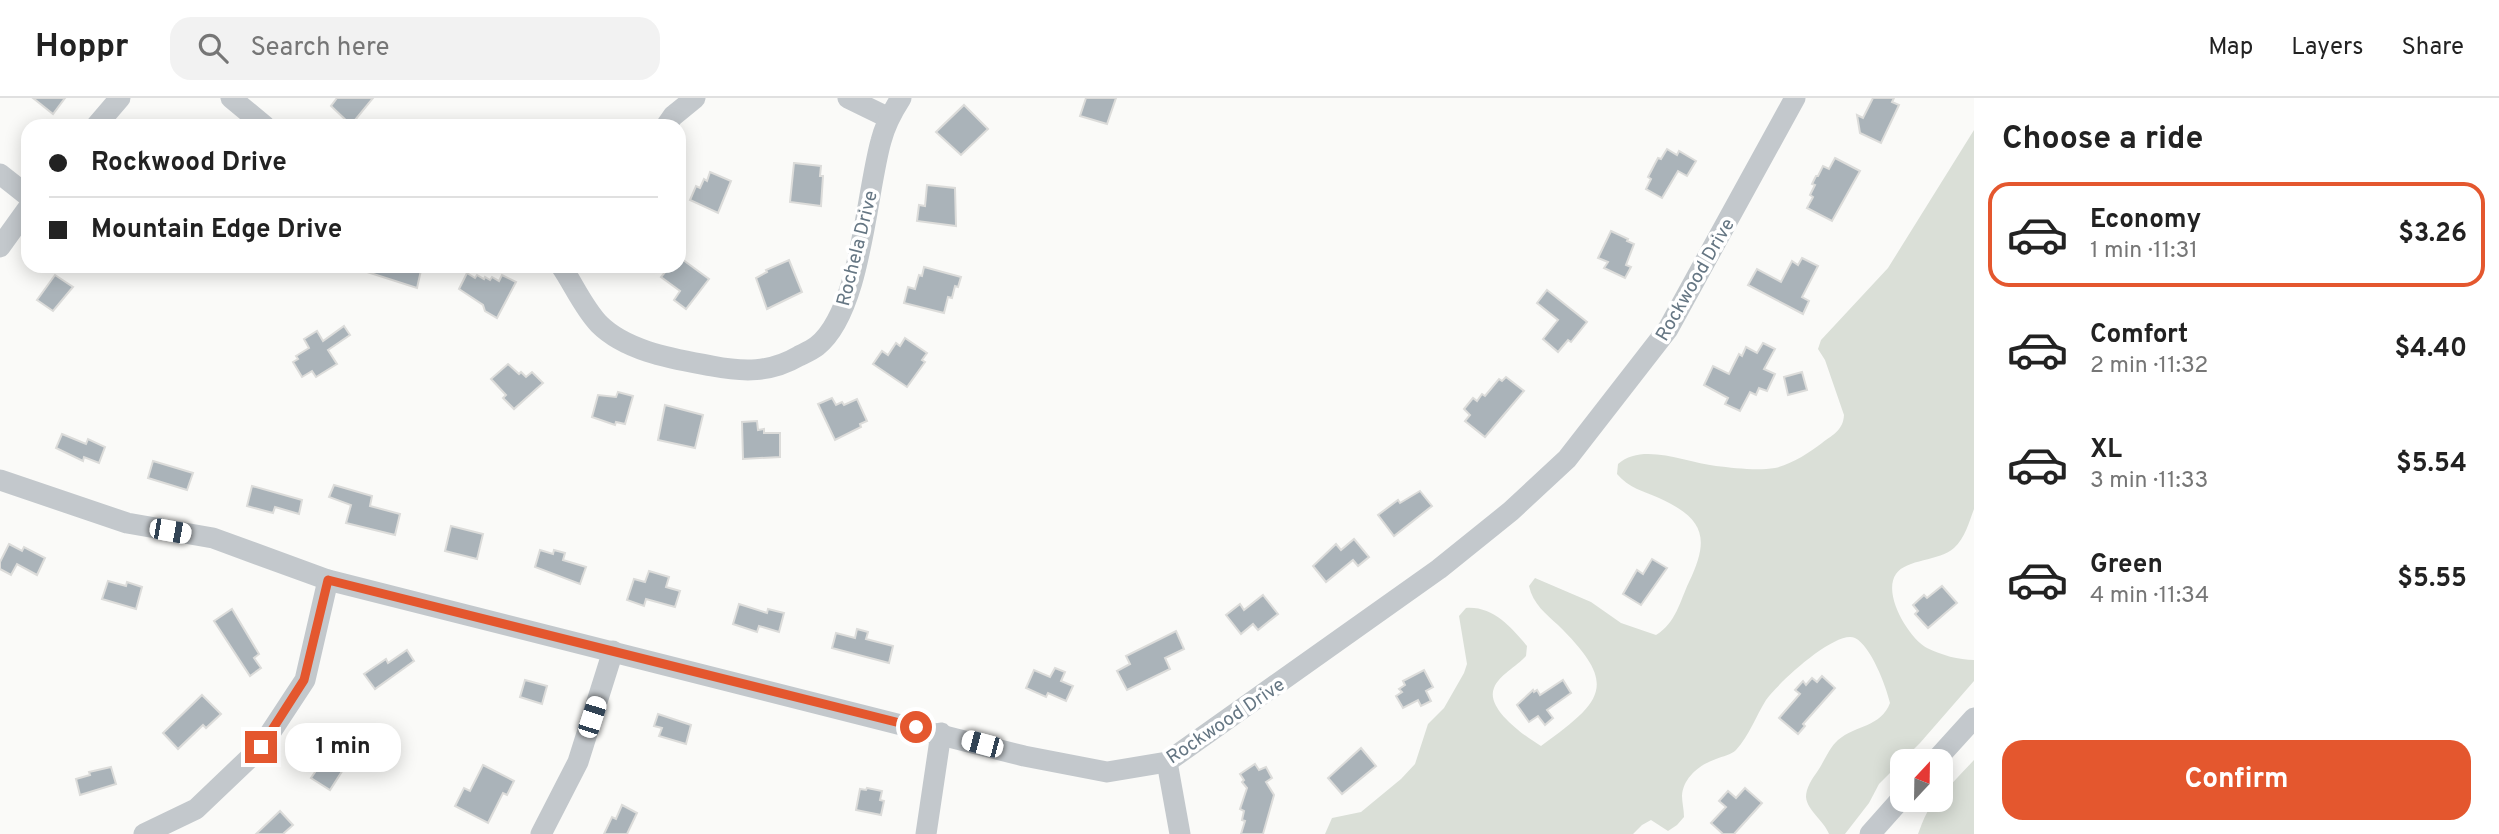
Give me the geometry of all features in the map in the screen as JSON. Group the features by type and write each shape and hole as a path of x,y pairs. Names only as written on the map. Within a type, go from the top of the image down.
{"street":[{"path":"102,119 120,98"},
{"path":"230,98 256,119"},
{"path":"671,119 695,98"},
{"path":"849,98 889,118"},
{"name":"Rochela Drive","path":"570,273 579,296 599,324 624,342 659,354 740,372 763,370 790,362 818,346 836,323 846,300 855,271 881,140 889,118 901,98"},
{"name":"Rockwood Drive","path":"0,480 127,523 213,538 328,580 1024,755 1107,772 1167,762 1439,569 1511,511 1567,459 1668,329 1795,98"},
{"path":"0,174 21,190"},
{"path":"0,247 21,218"},
{"path":"144,834 196,809 261,747 304,680 328,580"},
{"path":"541,834 578,762 613,651"},
{"path":"1946,749 1974,718"},
{"path":"926,834 941,733"},
{"path":"1167,762 1180,834"},
{"path":"1870,834 1890,812"}],"shaded area":[{"path":"1974,130 1974,509 1958,544 1948,552 1901,569 1896,574 1892,593 1899,615 1920,643 1944,655 1974,660 1974,681 1914,749 1890,749 1890,773 1879,784 1869,803 1845,834 1829,834 1807,802 1807,790 1835,743 1881,717 1890,703 1867,649 1855,638 1846,637 1821,649 1782,682 1766,700 1736,750 1704,764 1689,777 1682,796 1684,817 1668,831 1651,820 1633,834 1325,834 1332,818 1361,812 1415,764 1428,724 1444,708 1467,664 1459,616 1466,608 1485,610 1493,614 1508,625 1527,646 1526,656 1500,679 1494,688 1495,705 1508,722 1541,746 1579,716 1596,691 1596,678 1590,663 1537,603 1529,586 1535,578 1591,602 1621,623 1656,635 1663,630 1677,611 1696,566 1700,553 1699,531 1685,513 1622,479 1617,474 1618,464 1628,458 1652,454 1716,466 1775,468 1800,458 1817,447 1837,431 1844,415 1825,360 1818,349 1821,340 1888,268"},
{"path":"1974,760 1974,834 1918,834 1928,812 1953,812 1953,782"}],"building":[{"path":"33,98 65,98 53,114"},
{"path":"337,98 373,98 356,119 345,119 331,106"},
{"path":"1086,98 1116,98 1107,124 1080,116"},
{"path":"1873,98 1894,98 1892,102 1899,105 1881,143 1860,133 1857,115 1863,118"},
{"path":"964,105 988,129 961,155 936,132"},
{"path":"1667,149 1677,155 1679,151 1696,161 1687,176 1678,171 1662,198 1646,189 1651,179 1648,177 1658,158 1661,159"},
{"path":"1835,158 1860,171 1832,221 1807,208 1813,197 1810,195 1816,176 1823,166 1829,169"},
{"path":"794,163 821,166 821,206 790,202"},
{"path":"710,172 731,181 718,213 690,200 696,186 700,188 704,179 707,181"},
{"path":"927,185 955,188 956,226 917,221 919,205 925,206"},
{"path":"1611,231 1634,244 1626,265 1631,267 1625,278 1604,268 1608,262 1598,258"},
{"path":"1802,258 1818,266 1802,297 1809,301 1803,314 1748,285 1757,269 1781,282 1792,261 1798,265"},
{"path":"789,260 802,292 767,309 756,278 767,272 766,270"},
{"path":"686,262 709,279 686,309 674,300 680,291 661,277 664,273 686,273"},
{"path":"924,267 961,277 952,298 948,297 944,313 904,303 908,287 915,289"},
{"path":"370,273 420,273 417,288"},
{"path":"467,273 475,278 477,275 499,281 502,275 516,282 497,318 459,289"},
{"path":"55,275 73,287 53,311 37,300"},
{"path":"1547,290 1587,322 1571,342 1568,340 1558,352 1543,339 1558,320 1537,303"},
{"path":"344,326 350,335 328,350 337,364 316,377 312,371 302,377 293,362 298,359 296,356 309,348 304,339 317,331 323,341"},
{"path":"905,338 927,353 922,360 925,362 907,387 873,364 882,351 888,355 896,343 900,346"},
{"path":"1763,343 1775,349 1764,369 1775,374 1767,391 1759,388 1756,395 1750,392 1740,411 1725,404 1728,398 1704,385 1713,366 1729,374 1739,354 1742,356 1746,347 1757,353"},
{"path":"508,364 526,377 532,372 543,383 514,409 503,398 506,395 491,379"},
{"path":"1802,372 1807,390 1788,395 1784,377"},
{"path":"1506,377 1524,391 1485,437 1465,421 1470,415 1464,409 1473,398 1477,401 1482,394 1485,396 1499,379 1502,381"},
{"path":"618,392 633,396 625,424 616,422 615,425 592,417 598,395 616,397"},
{"path":"832,398 836,405 842,402 844,405 857,399 867,421 835,440 818,404"},
{"path":"665,405 703,415 695,448 658,440"},
{"path":"757,421 758,430 764,429 764,433 780,433 780,457 743,459 742,422"},
{"path":"62,434 86,444 88,439 105,447 99,463 84,457 83,461 56,448"},
{"path":"153,461 193,473 187,490 148,478"},
{"path":"334,485 372,496 370,506 400,514 395,535 346,523 351,505 329,497"},
{"path":"252,486 302,500 299,514 275,507 273,513 247,506"},
{"path":"1420,491 1432,506 1394,536 1378,515 1398,500 1400,503"},
{"path":"451,526 483,534 477,559 445,551"},
{"path":"1354,539 1369,557 1358,566 1353,560 1326,582 1313,566 1336,544 1341,550"},
{"path":"9,544 22,551 24,547 45,558 37,575 17,564 11,575 0,569 0,562"},
{"path":"540,550 553,554 554,550 565,553 563,560 586,567 580,584 535,567"},
{"path":"1652,559 1667,568 1641,605 1623,594 1637,570 1643,574"},
{"path":"649,571 669,577 666,587 680,591 675,607 646,599 644,606 627,600 634,579 645,582"},
{"path":"108,581 126,586 127,582 142,587 136,609 102,599"},
{"path":"1942,586 1957,603 1928,628 1915,614 1918,611 1913,605 1924,595 1927,598"},
{"path":"1263,595 1278,614 1258,630 1253,624 1241,634 1226,615 1240,604 1244,610"},
{"path":"739,604 767,613 768,609 784,613 779,632 759,626 757,632 733,624"},
{"path":"232,609 259,654 254,658 261,668 250,676 214,621"},
{"path":"857,629 868,632 866,639 893,646 889,663 832,648 836,633 855,638"},
{"path":"1176,631 1184,649 1165,658 1170,669 1127,690 1117,671 1130,664 1126,656"},
{"path":"407,650 414,661 375,689 364,674 386,659 388,663"},
{"path":"1055,668 1065,672 1061,681 1073,686 1066,701 1048,693 1046,697 1026,688 1034,670 1050,677"},
{"path":"1424,670 1433,687 1426,691 1431,701 1421,706 1418,700 1403,708 1396,696 1402,692 1399,689 1405,685 1403,681"},
{"path":"1822,676 1835,688 1803,724 1805,726 1798,734 1779,718 1800,694 1795,690 1803,681 1806,685 1812,678 1817,682"},
{"path":"525,680 547,686 542,704 520,697"},
{"path":"1563,680 1571,693 1547,710 1553,718 1545,725 1538,716 1529,722 1517,705 1533,690 1537,690 1540,695"},
{"path":"202,695 221,714 206,728 203,725 178,749 163,733"},
{"path":"658,714 691,725 686,744 659,736 662,728 654,726"},
{"path":"339,737 357,748 330,790 311,778"},
{"path":"1361,748 1376,766 1342,794 1328,778"},
{"path":"1255,764 1259,770 1266,767 1272,778 1266,782 1274,795 1263,834 1241,834 1245,821 1242,820 1244,811 1240,809 1247,788 1240,774"},
{"path":"483,765 514,781 507,795 503,793 488,823 455,806 464,788 470,791"},
{"path":"111,767 116,784 80,795 76,779 90,775 89,772"},
{"path":"1745,788 1762,803 1734,834 1723,834 1711,823 1726,807 1719,801 1728,791 1736,798"},
{"path":"860,789 882,791 880,800 884,801 881,815 856,810"},
{"path":"622,805 637,813 627,834 604,834 612,817 616,819"},
{"path":"280,811 293,825 283,834 256,834"}],"route":[{"path":"261,747 304,680 328,580 916,727"}]}
